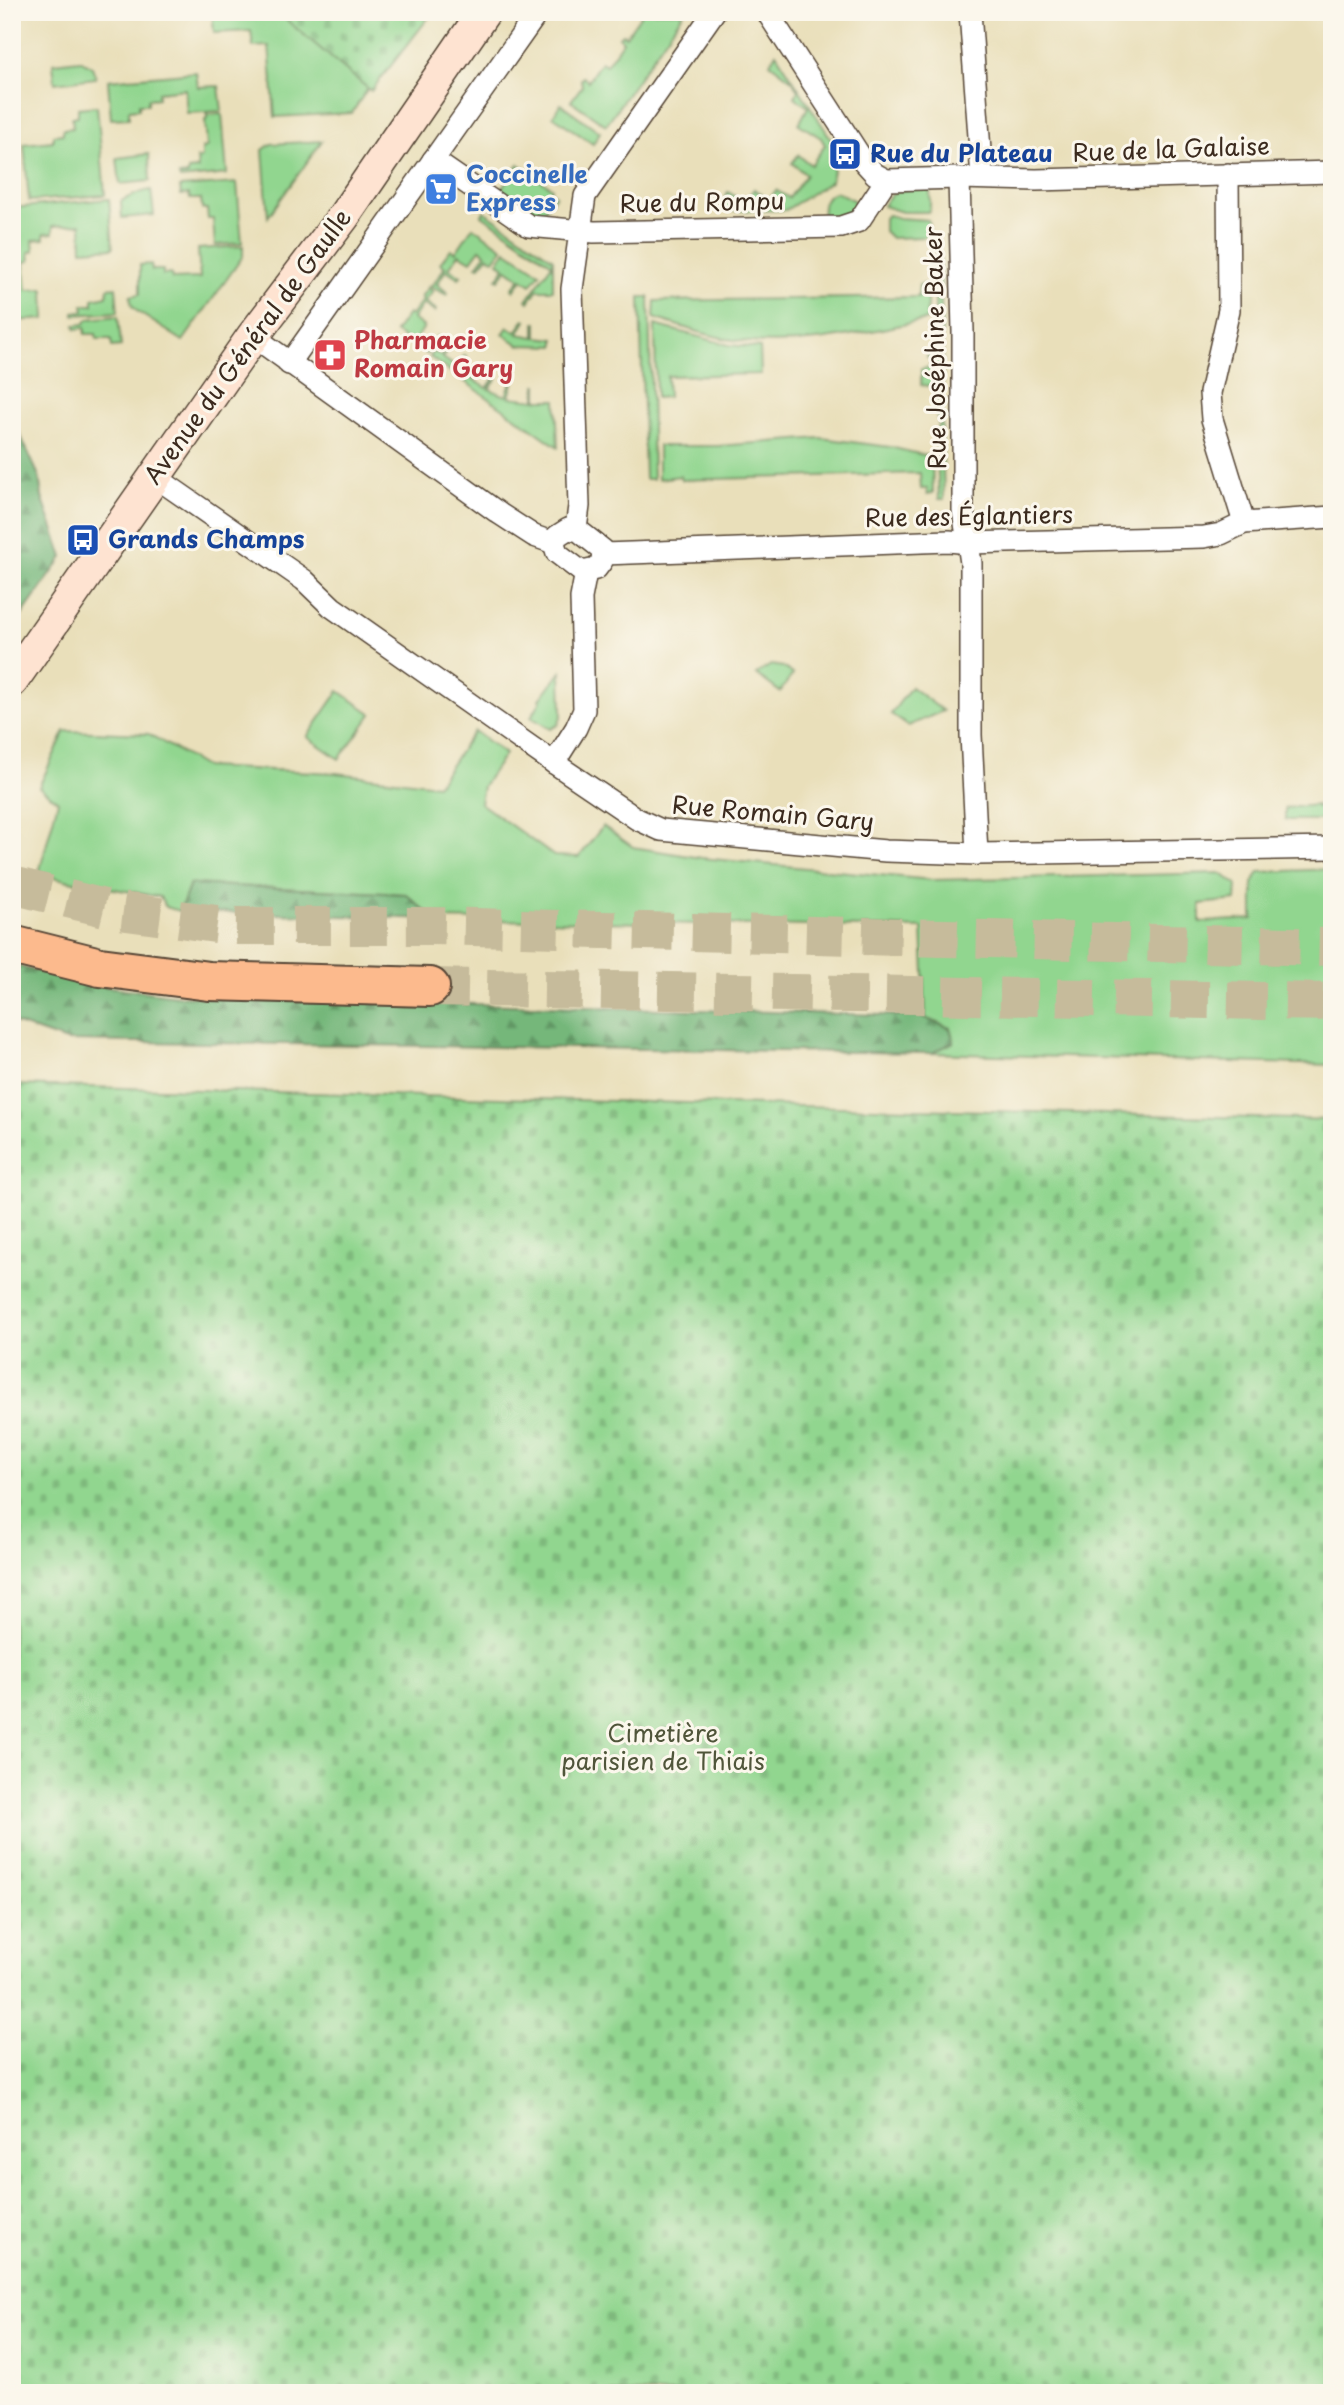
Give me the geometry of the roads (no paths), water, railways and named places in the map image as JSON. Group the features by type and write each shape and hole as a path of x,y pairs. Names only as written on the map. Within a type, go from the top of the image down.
{"highway":[{"path":"12,945 100,967 209,981 430,987"}],"main road":[{"name":"Avenue du Général de Gaulle","path":"12,681 253,336 344,216 484,12"}],"street":[{"path":"289,364 538,12"},
{"path":"576,529 579,506 572,289 579,231 588,190 714,12"},
{"path":"767,12 864,162 875,174 886,180"},
{"path":"970,12 982,178"},
{"name":"Rue du Rompu","path":"433,160 529,226 579,231 841,227 859,221 886,180"},
{"name":"Rue de la Galaise","path":"886,180 1036,180 1332,172"},
{"path":"1228,174 1229,310 1210,402 1212,419 1244,523"},
{"name":"Rue Joséphine Baker","path":"959,178 963,331 963,510 969,543 971,735 977,854"},
{"path":"253,336 516,525 542,540 554,543"},
{"name":"Rue Romain Gary","path":"154,477 304,580 332,607 554,763 643,822 661,830 886,851 977,854 1332,848"},
{"name":"Rue des Églantiers","path":"604,554 950,541 969,543 1204,537 1221,534 1244,523 1332,517"},
{"path":"576,529 601,547 604,554 596,569 586,572 561,557 554,549 557,536 566,530 576,529"},
{"path":"554,763 584,710 581,598 586,572"}],"tunnel":[{"path":"12,885 113,910 231,926 430,926 1332,947"},
{"path":"430,987 1332,1002"}],"place":[{"name":"Rue du Plateau","path":"845,154"},
{"name":"Coccinelle Express","path":"441,189"},
{"name":"Pharmacie Romain Gary","path":"330,355"},
{"name":"Grands Champs","path":"83,540"}],"park label":[{"name":"Cimetière parisien de Thiais","path":"663,1748"}]}
